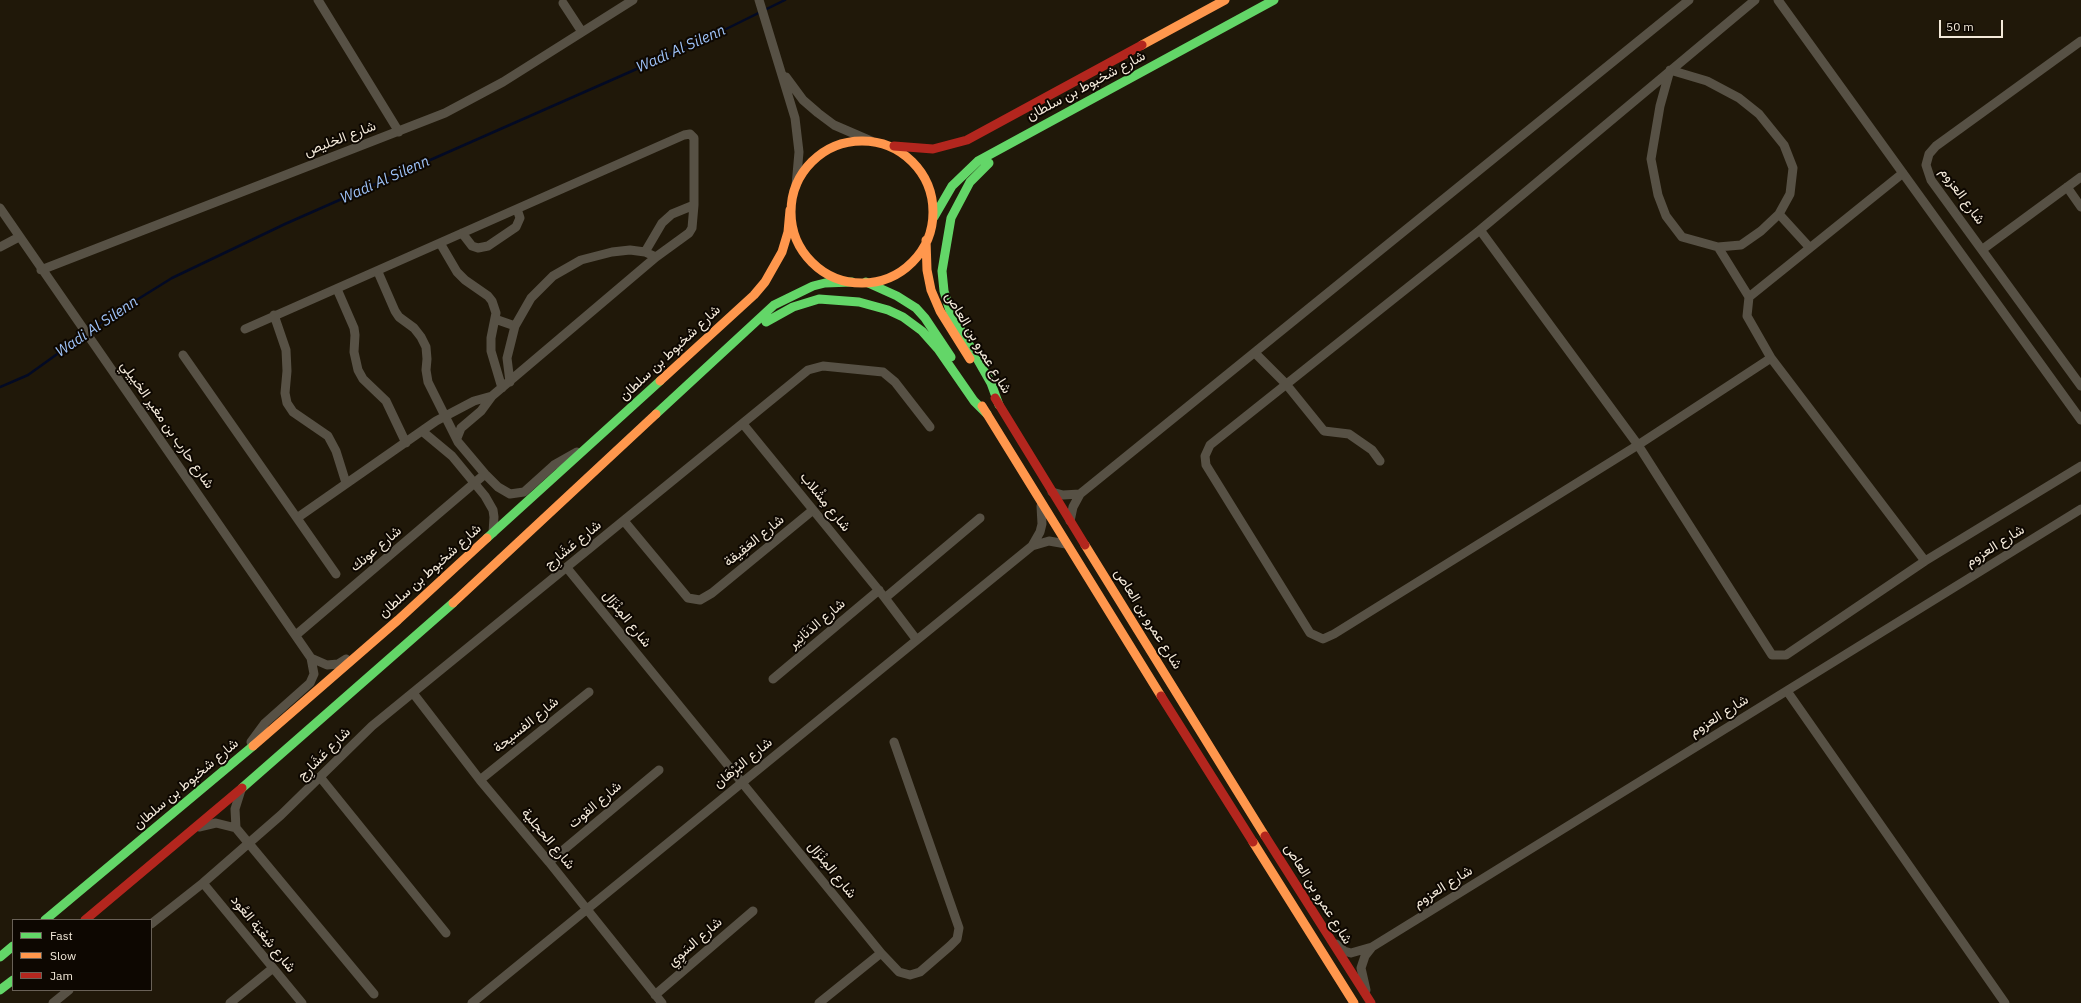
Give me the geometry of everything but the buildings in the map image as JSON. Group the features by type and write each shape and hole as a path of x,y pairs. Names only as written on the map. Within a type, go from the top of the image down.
{"main road":[{"name":"شارع شخبوط بن سلطان","path":"886,145 917,149 933,149 967,140 1225,0"},
{"name":"شارع شخبوط بن سلطان","path":"933,221 952,186 978,161 1274,0"},
{"path":"1000,405 992,383 953,317 944,291 942,262 951,218 965,189 988,164 1006,151 1076,113 1086,103"},
{"path":"86,919 242,788 459,596 774,305 813,286 832,282 852,282 866,282 882,280 897,273 910,264 921,251 933,221 933,202 927,183 917,167 903,154 886,145 871,141 852,142 829,150 818,156 805,169 796,186 790,210 794,231 802,249 815,265 832,276 852,282"},
{"name":"شارع شخبوط بن سلطان","path":"45,919 243,754 398,620 754,295 765,282 782,252 788,232 790,210"},
{"name":"شارع عمرو بن العاص","path":"926,240 928,280 937,304 1325,932 1370,1000"},
{"name":"شارع عمرو بن العاص","path":"866,282 897,296 921,313 987,414 1066,544 1354,1003"},
{"path":"658,412 684,396 767,321 793,307 825,299 873,305 893,312 915,324 938,349 974,401 987,414"},
{"path":"0,957 12,947"},
{"path":"0,990 12,981"}],"street":[{"path":"318,0 399,132"},
{"name":"شارع الخليص","path":"41,270 445,113 474,99 503,82 633,0"},
{"path":"759,0 795,118 799,157 796,186"},
{"path":"1070,521 1073,507 1080,494 1689,0"},
{"path":"1755,0 1480,230 1210,445 1205,456 1206,465 1310,633 1323,639 1334,634 1638,444 1771,358"},
{"path":"1778,0 2081,420"},
{"path":"564,3 582,32"},
{"name":"شارع العزوم","path":"2081,40 1936,146 1929,154 1926,165 1928,175 2081,386"},
{"path":"780,65 790,84 818,113 834,125 871,141"},
{"path":"1670,70 1707,81 1739,98 1759,114 1784,145 1793,168 1790,194 1779,214 1761,231 1741,245 1718,247 1682,237 1666,216 1658,196 1651,158 1660,106 1670,70"},
{"path":"245,329 274,315 378,272 462,233 687,134 692,136 695,140 694,205 690,231 656,257 492,396 481,411 461,428 457,440 447,451"},
{"path":"1749,297 1903,173"},
{"path":"1983,249 2081,177"},
{"path":"2067,187 2081,207"},
{"path":"645,252 662,223 672,214 694,205"},
{"name":"شارع حارب بن مغير الخييلي","path":"0,208 103,360 311,658 314,674 310,682 265,723 243,754"},
{"path":"462,233 472,246 478,248 488,246 516,226 520,218 517,209"},
{"path":"1779,214 1810,248"},
{"path":"1480,230 1638,444 1772,655 1786,655 1925,561 2081,466"},
{"path":"0,247 19,237"},
{"path":"440,243 457,272 488,296 495,307 491,351 502,388"},
{"path":"1718,247 1749,297 1747,316 1771,358 1925,561"},
{"path":"510,382 507,358 515,326 531,298 553,276 581,260 612,252 630,250 645,252 656,257"},
{"path":"378,272 395,311 399,317 414,328 426,347 426,376 457,440 485,474 504,491 517,494 529,488 561,460 586,449"},
{"path":"336,289 354,328 354,352 358,370 362,379 386,400 406,443"},
{"path":"274,315 286,350 287,371 284,392 287,403 294,412 328,436 336,451 346,483"},
{"path":"495,319 515,326"},
{"path":"1255,353 1286,384 1324,430 1349,434 1372,450 1380,461"},
{"path":"183,355 336,574"},
{"name":"شارع عَشَارِج","path":"152,923 203,883 248,844 372,726 808,370 823,366 878,371 888,375 930,427"},
{"path":"297,518 445,416 474,401 492,396"},
{"name":"شارع مِشْلاب","path":"743,424 879,590 916,639"},
{"path":"422,431 447,451 485,496 494,517 493,532"},
{"name":"شارع عونك","path":"296,635 485,474"},
{"path":"1052,492 1063,495 1080,494"},
{"name":"شارع البُرْهَان","path":"472,1003 586,908 1032,546 1040,532 1042,524 1041,502"},
{"name":"شارع العزوم","path":"1325,932 1344,951 1358,952 1372,947 2081,509"},
{"name":"شارع العَقِيقة","path":"624,521 688,598 700,600 712,593 813,510"},
{"path":"885,598 980,518"},
{"name":"شارع البُرْهَان","path":"1032,546 1049,541 1066,544"},
{"name":"شارع المِنْزَال","path":"567,568 881,953 899,972 910,975 915,974 950,946 956,939 959,932 958,923 894,742"},
{"name":"شارع الدَنَانِير","path":"773,679 879,590"},
{"path":"311,658 327,665 338,664 376,634 398,620"},
{"path":"1787,690 2004,1003"},
{"name":"شارع الفسيحة","path":"480,780 589,692"},
{"name":"شارع الحجلية","path":"412,693 480,780 549,862 662,1003"},
{"name":"شارع القوت","path":"549,862 659,770"},
{"path":"320,777 446,933"},
{"path":"242,788 235,809 236,828 374,994"},
{"path":"190,832 203,826 216,823 236,828"},
{"name":"شارع شِعْبَة العُود","path":"203,883 302,1003"},
{"name":"شارع السَوِي","path":"655,995 753,911"},
{"name":"شارع العزوم","path":"1370,1000 1361,968 1365,956 1372,947"},
{"path":"819,1003 881,953"},
{"path":"230,1003 273,968"},
{"path":"53,1003 68,991"}],"waterway":[{"name":"Wadi Al Silenn","path":"0,387 28,375 106,319 172,278 285,224 716,34 785,0"}],"traffic: fast":[{"path":"934,217 952,186 978,161 1274,0"},
{"path":"989,163 970,182 951,218 942,271 944,291 950,311 991,383 999,405"},
{"path":"656,414 774,305 813,286 825,283 852,282"},
{"path":"866,282 897,296 916,308 925,318 951,357"},
{"path":"766,322 793,307 819,299 859,302 888,310 903,317 922,331 938,349 974,401 987,414"},
{"path":"487,538 660,381"},
{"path":"242,788 453,603"},
{"path":"46,919 253,746"},
{"path":"0,957 12,947"},
{"path":"0,990 12,981"}],"traffic: slow":[{"path":"1142,45 1225,0"},
{"path":"862,141 882,144 889,147 907,157 917,167 930,192 933,212 930,232 927,239 917,257 907,267 882,280 862,283 842,280 835,277 817,267 807,257 794,232 791,212 794,192 797,185 807,167 817,157 842,144 862,141"},
{"path":"660,381 754,295 765,282 782,252 788,232 790,210"},
{"path":"926,240 927,270 931,290 940,311 970,359"},
{"path":"982,406 1161,696"},
{"path":"453,603 656,414"},
{"path":"253,746 398,620 487,538"},
{"path":"1085,545 1265,836"},
{"path":"1253,842 1354,1003"}],"traffic: jam":[{"path":"894,146 933,149 967,140 1142,45"},
{"path":"995,398 1085,545"},
{"path":"1161,696 1253,842"},
{"path":"86,919 242,788"},
{"path":"1265,836 1371,1003"}]}
